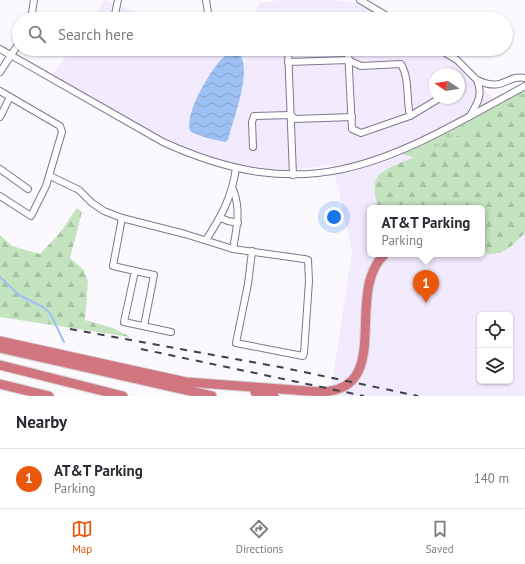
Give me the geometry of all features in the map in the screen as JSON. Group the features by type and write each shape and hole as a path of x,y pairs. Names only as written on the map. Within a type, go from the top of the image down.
{"highway":[{"path":"0,341 186,382 321,392 339,390 353,380 362,366 368,286 374,266 382,257"},
{"path":"0,348 212,396"},
{"path":"0,365 124,396"},
{"path":"0,384 49,396"},
{"path":"213,385 274,396"}],"street":[{"path":"31,12 34,0"},
{"path":"115,12 118,0"},
{"path":"206,0 208,12"},
{"path":"360,0 380,12"},
{"path":"0,49 163,142 191,154 236,168 293,175 322,173 370,163 392,156 525,86"},
{"path":"0,72 12,52"},
{"path":"288,56 293,175"},
{"path":"348,56 352,129 361,133 410,116 430,104"},
{"path":"450,56 457,60 477,80 495,86 519,77 525,78"},
{"path":"288,62 348,60 361,66 401,64 406,73 407,104 410,116"},
{"path":"469,116 480,99 481,93 477,80"},
{"path":"0,91 62,128 50,176 41,198 31,216 0,196"},
{"path":"0,117 10,97"},
{"path":"253,148 252,122 254,116 291,115 295,119 352,117"},
{"path":"206,240 221,218 227,206 233,189 236,168"},
{"path":"0,169 28,189"},
{"path":"50,176 79,190 92,203 104,211 122,218 206,240 233,249 252,251 308,260 309,281 303,356 236,343 248,284 252,251"},
{"path":"233,189 239,207 238,223 233,249"},
{"path":"227,206 239,207"},
{"path":"122,218 113,266 154,275 144,326"},
{"path":"221,218 228,222 238,223"},
{"path":"135,271 124,322 170,332"}],"shaded area":[{"path":"105,0 136,12 97,12"},
{"path":"279,0 334,0 363,4 380,12 256,12 259,3"},
{"path":"66,56 449,56 462,68 429,68 429,104 465,104 465,71 493,98 395,152 525,188 525,396 330,396 352,252 333,165 262,173 201,157 140,132 48,81"}],"green space":[{"path":"525,82 525,188 394,152"},
{"path":"525,94 525,233 511,247 496,254 485,253 485,205 377,205 375,193 377,178 384,171 433,149 473,127"},
{"path":"77,208 82,212 70,258 84,270 88,281 85,320 113,328 130,337 0,317 0,235 12,246 40,254 59,234"}],"water":[{"path":"225,56 240,56 243,61 244,71 241,95 228,140 225,142 207,138 191,132 189,125 194,104 206,80"}],"waterway":[{"path":"0,277 19,295 43,307 50,313 64,342"}],"railway":[{"path":"70,329 280,367 418,396"},
{"path":"141,349 364,396"}],"place":[{"name":"AT&T Parking","path":"426,303"}]}
